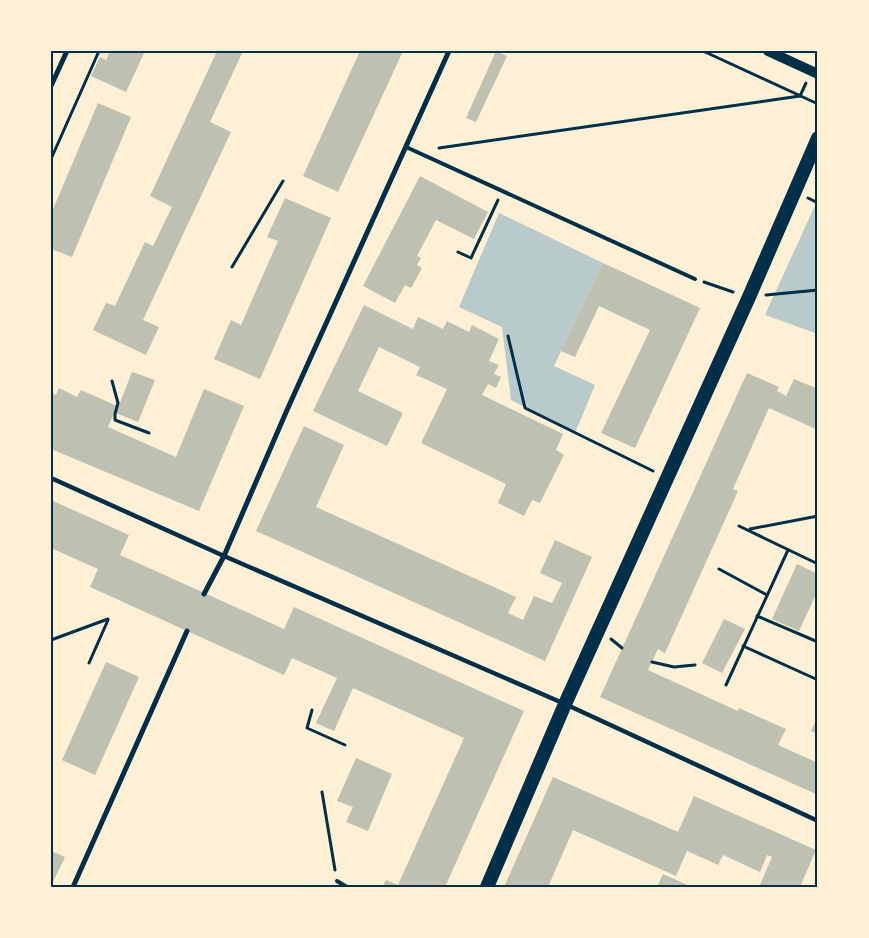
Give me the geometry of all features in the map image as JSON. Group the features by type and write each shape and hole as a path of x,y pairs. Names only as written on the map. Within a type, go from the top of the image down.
{"highway":[{"path":"487,887 565,704 749,297 818,138"}],"main road":[{"path":"768,51 818,74"}],"street":[{"path":"51,86 67,51"},
{"path":"204,594 224,556 287,410 450,51"},
{"path":"51,478 224,556 565,704 818,821"},
{"path":"74,887 187,632"}],"lane":[{"path":"406,147 695,279"},
{"path":"337,881 347,887"}],"path":[{"path":"51,159 99,51"},
{"path":"703,51 818,104"},
{"path":"416,152 800,96"},
{"path":"232,267 283,181"},
{"path":"458,252 471,258 502,190"},
{"path":"695,279 749,297 818,290"},
{"path":"508,336 525,408 667,478"},
{"path":"112,380 118,403 115,420 149,433"},
{"path":"748,529 818,516"},
{"path":"739,526 818,564"},
{"path":"726,685 788,550"},
{"path":"719,569 767,595"},
{"path":"757,616 818,642"},
{"path":"51,640 108,619 89,663"},
{"path":"743,646 818,680"},
{"path":"652,662 674,667 695,664"},
{"path":"312,710 307,728 345,745"},
{"path":"322,792 337,881"}],"shaded area":[{"path":"818,199 818,334 765,315"},
{"path":"499,213 603,263 554,366 595,385 575,433 511,400 502,327 459,307"}],"building":[{"path":"110,51 145,51 126,92 91,76 100,57 106,60"},
{"path":"217,51 243,51 210,122 231,132 143,320 159,327 146,355 93,330 106,303 115,306 145,242 153,246 172,207 150,196"},
{"path":"360,51 403,51 338,192 303,176"},
{"path":"496,51 507,56 476,122 466,118"},
{"path":"98,103 131,117 72,257 51,249 51,214"},
{"path":"420,176 488,212 474,239 436,220 417,256 421,258 417,265 422,268 411,288 405,285 395,303 363,286"},
{"path":"285,198 331,218 260,379 214,359 231,320 241,325 278,241 267,237"},
{"path":"603,263 700,308 635,448 601,433 650,330 599,306 575,357 561,351"},
{"path":"364,305 413,329 418,317 443,329 447,321 469,332 472,325 499,339 489,361 499,365 494,374 501,377 496,388 488,384 482,395 563,434 556,450 564,455 540,503 532,500 524,516 498,503 506,484 421,443 447,389 416,375 420,367 379,347 358,391 403,413 387,446 313,411"},
{"path":"132,372 155,380 138,422 116,413"},
{"path":"747,373 779,387 777,391 786,396 794,379 818,389 818,430 769,408 733,489 738,491 665,653 658,649 648,670 738,711 739,708 786,729 778,745 818,763 818,795 600,697"},
{"path":"59,388 77,397 81,390 117,406 108,427 176,457 204,389 244,406 199,511 51,449 51,393 56,395"},
{"path":"304,426 344,445 316,507 516,597 508,613 523,620 534,596 552,603 562,583 540,573 555,540 592,557 545,661 256,531"},
{"path":"51,500 129,535 120,555 284,629 294,607 524,711 445,887 382,887 386,880 398,885 464,738 353,688 334,731 316,723 337,678 292,658 284,675 90,587 98,569 51,548"},
{"path":"797,564 818,574 818,590 799,631 772,619"},
{"path":"724,619 745,629 722,673 702,663"},
{"path":"106,662 139,677 95,775 62,760"},
{"path":"818,716 818,734 811,731"},
{"path":"356,758 392,774 368,831 346,822 353,807 337,801"},
{"path":"553,777 678,832 694,796 816,850 800,887 759,887 772,857 767,855 760,872 723,855 718,865 687,851 676,876 573,830 548,887 504,887"},
{"path":"51,851 65,857 51,886"},
{"path":"663,874 692,887 657,887"}]}
